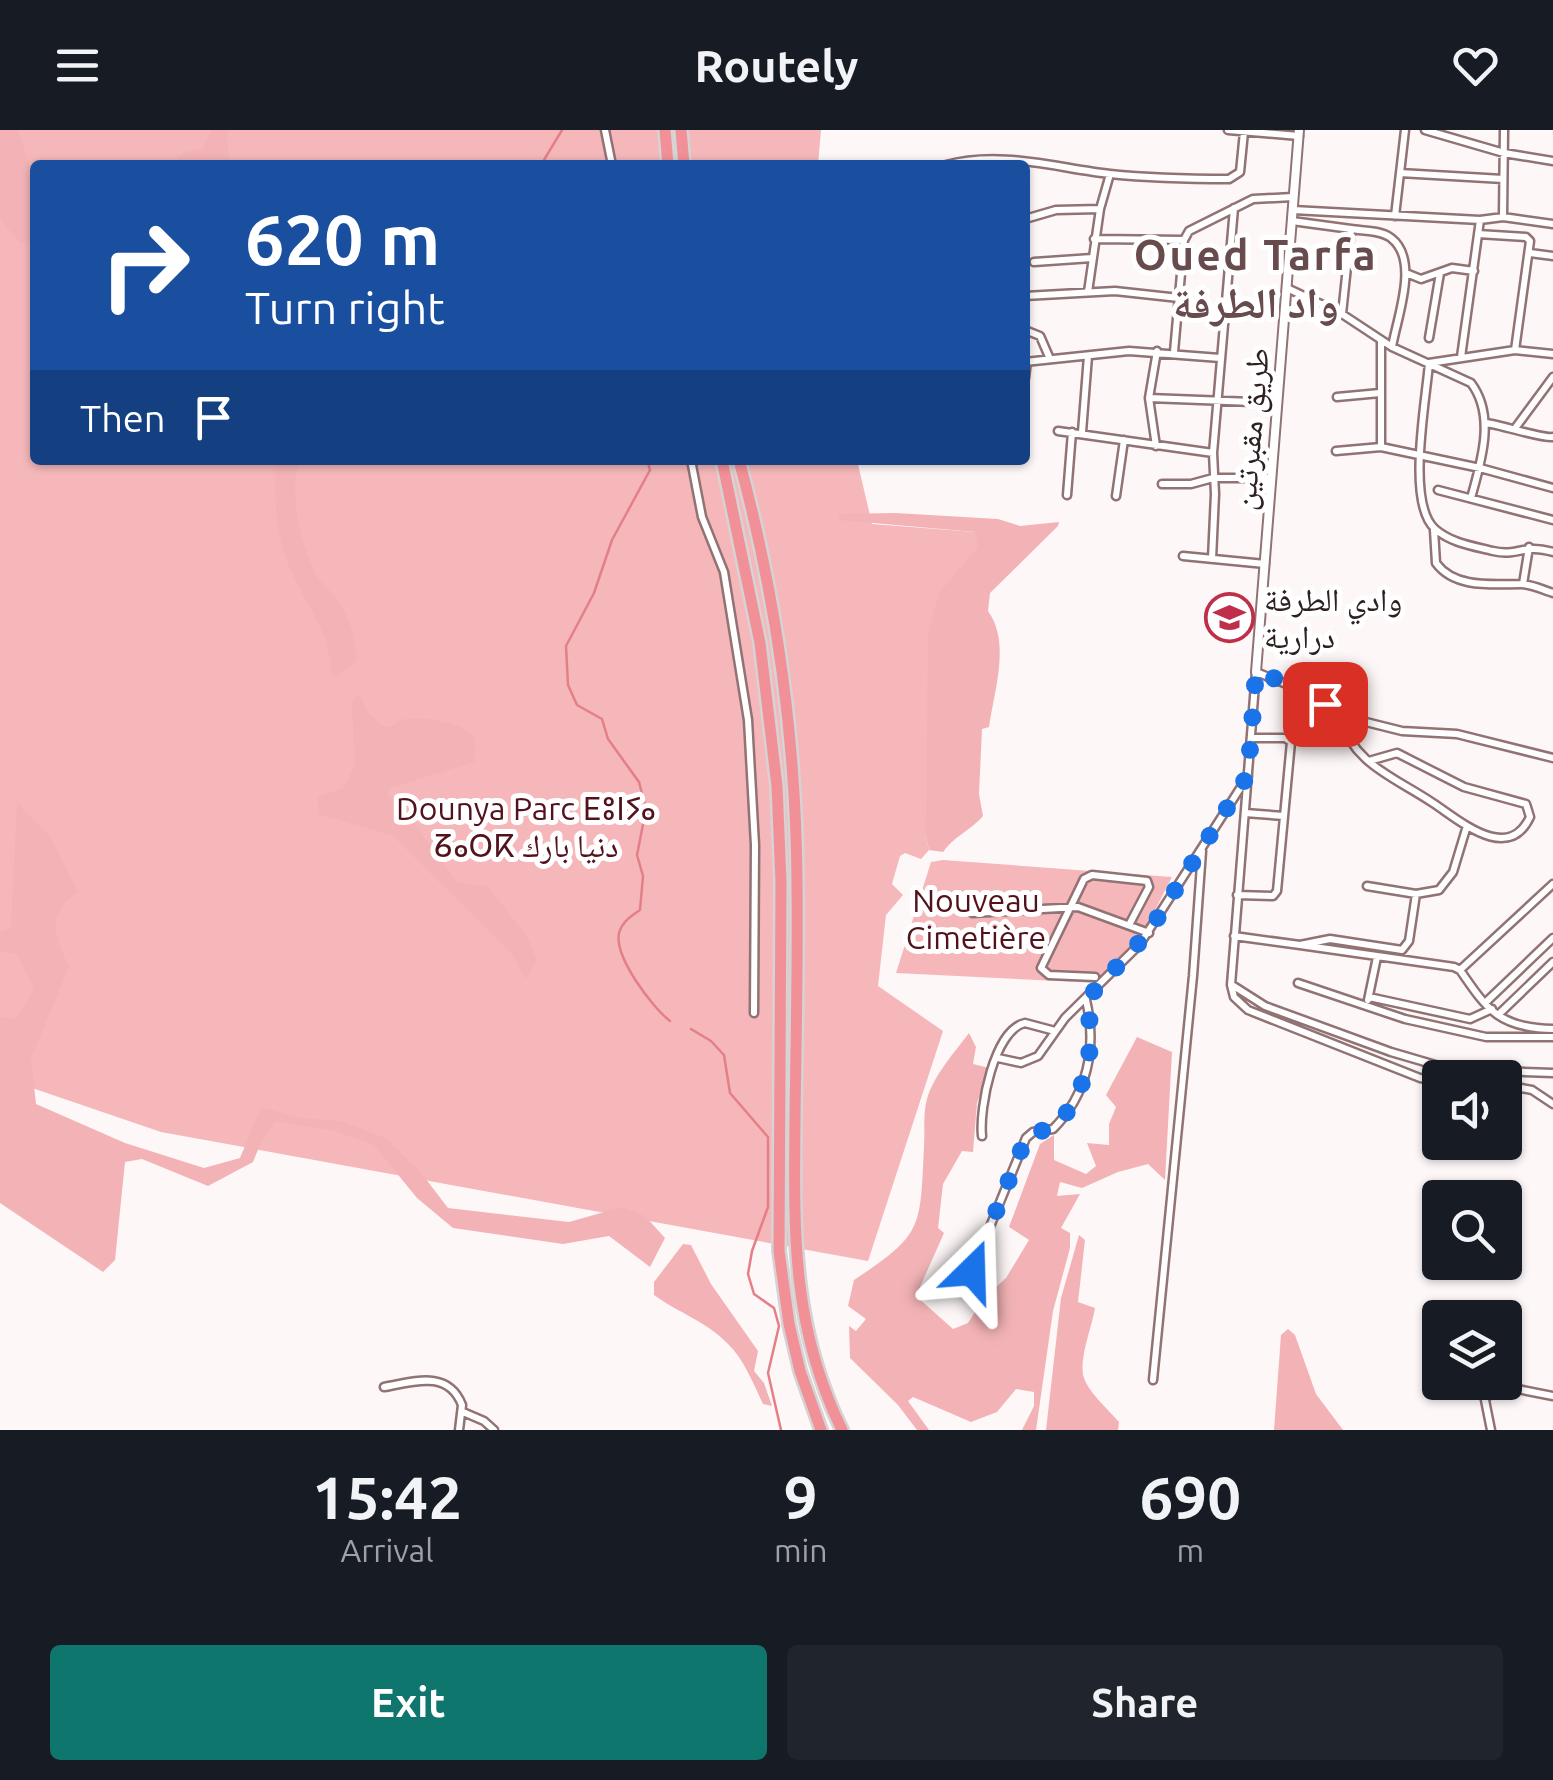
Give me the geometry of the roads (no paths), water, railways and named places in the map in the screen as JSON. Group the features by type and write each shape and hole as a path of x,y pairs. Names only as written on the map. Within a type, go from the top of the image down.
{"highway":[{"path":"665,130 668,160"},
{"path":"681,130 684,160"},
{"path":"723,465 754,607 772,732 781,870 779,1251 789,1324 818,1426"},
{"path":"740,465 775,633 792,780 797,882 794,1241 798,1287 812,1356 842,1430"}],"street":[{"path":"604,130 611,160"},
{"path":"1228,130 1299,133"},
{"path":"1396,216 1405,130"},
{"path":"1424,130 1504,154 1553,161"},
{"path":"1502,217 1504,130"},
{"path":"1030,164 1110,174 1235,178 1240,172 1244,132"},
{"name":"طريق مقبرتين","path":"1256,672 1299,133"},
{"path":"1400,173 1503,178"},
{"path":"1088,292 1094,239 1110,174"},
{"path":"1174,352 1184,240 1190,231 1258,198 1293,197"},
{"path":"1030,218 1056,210 1100,208"},
{"path":"1212,559 1213,453 1234,208"},
{"path":"1292,210 1480,220 1502,217 1553,224"},
{"path":"1461,358 1480,220"},
{"path":"1292,221 1386,234 1395,241 1406,273 1392,346"},
{"path":"1342,314 1351,229"},
{"path":"1478,234 1526,237 1530,241 1516,350"},
{"path":"1094,239 1184,240"},
{"path":"1530,253 1553,256"},
{"path":"1034,262 1092,258"},
{"path":"1406,273 1421,279 1452,268 1474,270"},
{"path":"1430,338 1440,273"},
{"path":"1289,290 1342,314 1381,341 1471,383 1486,423 1471,498"},
{"path":"1030,296 1088,292 1179,298"},
{"path":"1030,332 1040,336 1050,358"},
{"path":"1381,341 1382,447"},
{"path":"1428,363 1516,350 1553,354"},
{"path":"1030,360 1156,352 1220,358"},
{"path":"1156,352 1149,398 1156,446"},
{"path":"1082,432 1088,356"},
{"path":"1428,363 1420,506 1434,528 1452,540 1504,553 1529,546 1553,552"},
{"path":"1516,427 1553,377"},
{"path":"1337,397 1380,393"},
{"path":"1149,398 1277,403"},
{"path":"1486,423 1516,427 1546,438 1553,436"},
{"path":"1058,431 1213,453"},
{"path":"1067,494 1072,432"},
{"path":"1116,496 1124,440"},
{"path":"1336,451 1382,447 1553,488"},
{"path":"691,465 702,517 724,572 748,720 755,819 754,1014"},
{"path":"1162,484 1191,484 1213,478 1270,478"},
{"path":"1438,490 1553,520"},
{"path":"1434,528 1436,563 1443,572 1484,585 1523,584 1553,593"},
{"path":"1523,584 1529,546"},
{"path":"1184,556 1265,564"},
{"path":"1422,1078 1248,1010 1234,997 1234,936 1256,672 1302,690 1338,715 1402,731 1457,734 1553,758"},
{"path":"1338,715 1345,733 1369,761 1385,776 1428,800 1466,828 1492,837 1507,836 1520,832 1531,812 1521,802 1464,787 1397,753 1369,761"},
{"path":"1238,895 1273,896 1276,891 1284,816 1290,742 1284,738 1252,738"},
{"path":"998,1058 1022,1063 1034,1060 1055,1031 1148,933 1248,775"},
{"path":"1245,813 1284,816"},
{"path":"1367,886 1416,894 1433,892 1449,881 1466,828"},
{"path":"1153,1380 1202,851"},
{"path":"1095,977 1046,974 1041,968 1082,880 1089,876 1145,880 1149,888 1129,925"},
{"path":"1460,970 1553,884"},
{"path":"1300,946 1330,940 1402,950 1410,941 1416,894"},
{"path":"972,913 1071,906 1089,909 1148,933"},
{"path":"1234,936 1460,970 1492,1009 1512,1025 1553,1033"},
{"path":"1492,1009 1553,938"},
{"path":"1368,1001 1377,957"},
{"path":"1298,983 1368,1001 1470,1019 1492,1009 1553,962"},
{"path":"1231,984 1266,1006 1391,1052 1450,1069 1553,1073"},
{"path":"972,1271 1026,1138 1033,1132 1053,1129 1081,1088 1092,1036 1086,1000"},
{"path":"1368,1001 1405,1019 1486,1038 1553,1033"},
{"path":"982,1136 982,1104 1007,1034 1018,1024 1055,1031"},
{"path":"1522,1088 1553,1104"},
{"path":"384,1387 439,1380 460,1397 463,1412 459,1430"},
{"path":"1491,1430 1485,1400 1492,1388 1553,1396"},
{"path":"463,1412 494,1430"}],"waterway":[{"path":"544,160 562,130"},
{"path":"648,465 650,470 612,540 594,593 566,646 568,685 577,705 602,719 608,739 639,782 646,809 637,855 643,876 640,910 622,926 619,943 636,981 670,1021"},
{"path":"691,1029 724,1055 730,1093 768,1137 768,1207 748,1274 754,1294 774,1308 779,1326 768,1373 781,1430"}],"place":[{"name":"وادي الطرفة درارية","path":"1229,618"}],"district":[{"name":"Oued Tarfa واد الطرفة","path":"1256,279"}],"park label":[{"name":"Dounya Parc ⴹⵓⵏⵢⴰ ⵒⴰⵔⴽ دنيا بارك","path":"526,828"},
{"name":"Nouveau Cimetière","path":"976,920"}]}
